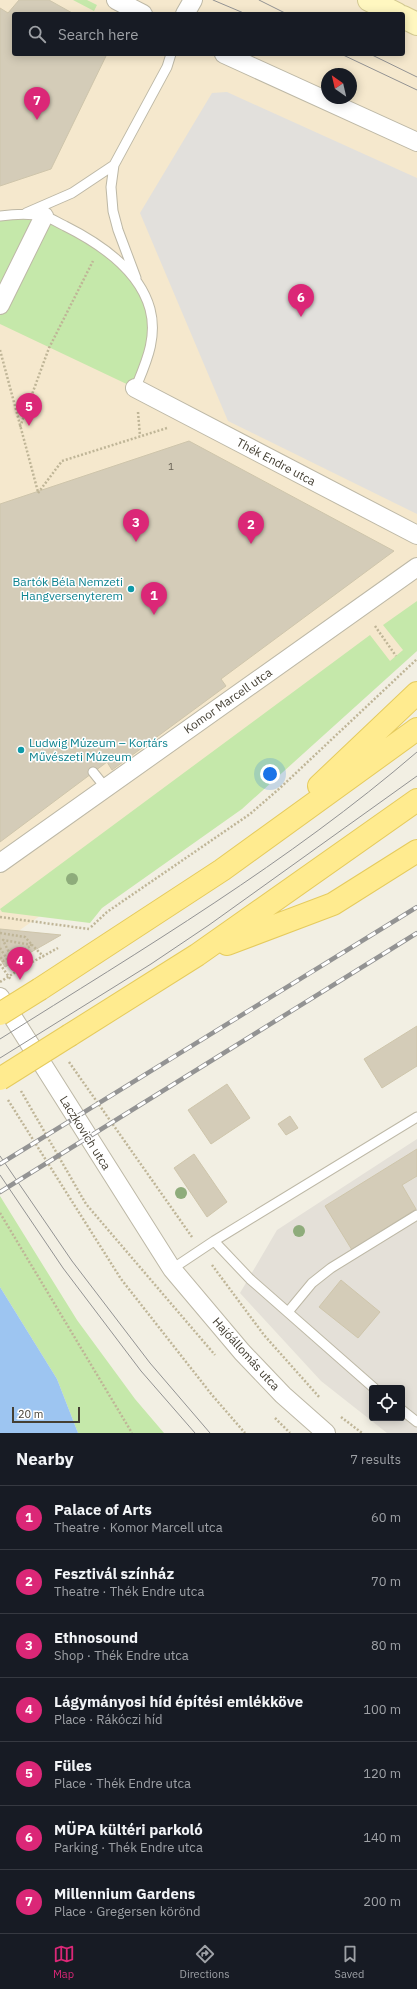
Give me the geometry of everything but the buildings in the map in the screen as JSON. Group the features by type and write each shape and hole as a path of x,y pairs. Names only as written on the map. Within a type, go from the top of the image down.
{"main road":[{"path":"369,0 393,12"},
{"path":"405,18 417,24"},
{"path":"222,870 304,801 417,693"},
{"path":"0,1014 222,870 417,729"},
{"path":"2,1087 70,1035 197,955 417,800"},
{"path":"197,955 333,904 417,851"}],"street":[{"path":"116,0 138,12"},
{"path":"186,12 193,0"},
{"path":"228,56 417,142"},
{"path":"0,305 44,216"},
{"name":"Thék Endre utca","path":"137,385 196,420 417,535"},
{"name":"Komor Marcell utca","path":"0,863 417,567"},
{"name":"Laczkovich utca","path":"0,997 172,1269"},
{"name":"Hajóállomás utca","path":"172,1269 247,1358 283,1395 326,1433"}],"lane":[{"path":"137,385 150,352 152,329 150,308 139,285 118,230 113,211 111,187 114,165 167,67 170,56"},
{"path":"25,214 72,193 114,165"},
{"path":"0,216 25,214 44,216 101,246 124,266 139,285"},
{"path":"93,772 105,787"},
{"path":"172,1269 201,1249 417,1117"},
{"path":"288,1312 312,1283 331,1268 417,1215"},
{"path":"214,1241 250,1279 371,1385"},
{"path":"405,1412 417,1422"}],"path":[{"path":"20,427 49,348 101,246"},
{"path":"0,350 38,493 62,461 196,420"},
{"path":"375,626 396,656"},
{"path":"84,932 107,912 250,814 280,788 417,659"},
{"path":"0,917 89,929"},
{"path":"0,934 25,937 44,957"},
{"path":"18,971 3,940 32,945"},
{"path":"11,958 32,945"},
{"path":"0,982 25,966 62,946"},
{"path":"0,948 7,959 3,961 0,956"},
{"path":"0,964 14,983"},
{"path":"68,1061 201,1249 264,1334 321,1400"},
{"path":"2,1087 121,1279 212,1395 245,1433"},
{"path":"0,1213 132,1433"},
{"path":"338,1415 362,1433"}],"shaded area":[{"path":"0,0 417,0 417,651 0,944"},
{"path":"227,92 417,178 417,514 228,421 140,213 212,93"},
{"path":"417,1139 417,1433 387,1433 372,1421 405,1421 405,1385 369,1385 369,1419 321,1381 240,1293 277,1230"}],"green space":[{"path":"73,0 87,0 97,5 94,11"},
{"path":"25,214 89,238 139,285 152,329 135,388 0,324 0,216"},
{"path":"417,601 417,651 242,809 102,908 90,923 2,912 0,909 370,635 390,661 403,650 383,625"},
{"path":"0,1196 77,1320 135,1399 164,1433 78,1433 57,1379 0,1287"}],"water":[{"path":"0,1287 57,1379 78,1433 0,1433"}],"tram line":[{"path":"213,0 241,12"},
{"path":"259,0 283,12"},
{"path":"345,56 417,90"},
{"path":"374,56 417,77"},
{"path":"0,1039 161,938 267,867 318,831 417,752"},
{"path":"0,1058 151,964 209,925 417,776"},
{"path":"0,1156 72,1261 150,1363 210,1433"},
{"path":"0,1175 63,1268 141,1371 195,1433"}],"railway":[{"path":"0,1164 417,907"},
{"path":"0,1192 417,933"}],"place":[{"name":"Millennium Gardens","path":"37,120"},
{"name":"MÜPA kültéri parkoló","path":"301,317"},
{"name":"Füles","path":"29,426"},
{"name":"Ethnosound","path":"136,542"},
{"name":"Fesztivál színház","path":"251,544"},
{"name":"Bartók Béla Nemzeti Hangversenyterem","path":"131,589"},
{"name":"Palace of Arts","path":"154,615"},
{"name":"Ludwig Múzeum – Kortárs Művészeti Múzeum","path":"21,750"},
{"name":"Lágymányosi híd építési emlékköve","path":"20,980"}]}
